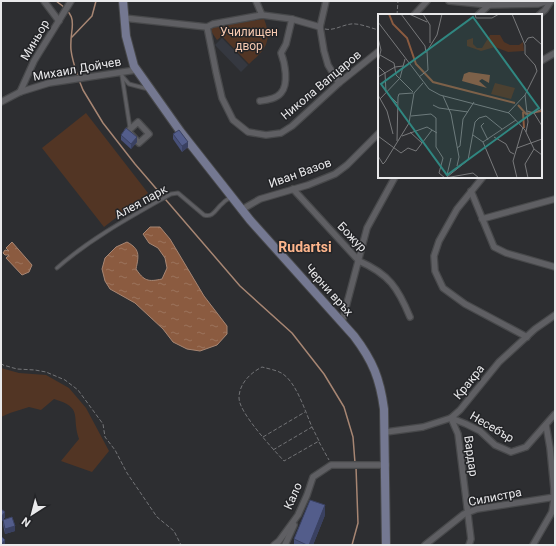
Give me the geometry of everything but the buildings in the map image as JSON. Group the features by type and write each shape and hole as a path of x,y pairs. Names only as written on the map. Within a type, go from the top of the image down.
{"street":[{"path":"44,1 59,21"},
{"name":"Черни връх","path":"123,1 126,36 136,70 180,131 231,197 354,336 367,354 376,372 381,389 386,432 386,545"},
{"path":"256,1 262,15"},
{"path":"326,1 320,27 324,51 328,65 340,83"},
{"path":"415,14 427,1"},
{"path":"449,1 489,5 538,4 549,1"},
{"path":"540,14 545,10 549,1"},
{"name":"Миньор","path":"20,92 34,61 69,3"},
{"path":"479,14 489,5"},
{"path":"124,18 207,27 213,24 262,15 292,19 320,27"},
{"path":"260,101 271,99 281,93 285,83 284,61 281,53 286,44 292,19"},
{"name":"Никола Вапцаров","path":"207,27 222,98 233,120 248,132 266,135 281,133 292,126 340,83 378,52"},
{"path":"542,60 555,53"},
{"name":"Михаил Дойчев","path":"1,102 20,92 49,83 136,70"},
{"name":"Иван Вазов","path":"242,210 260,199 335,174 347,165 378,134"},
{"path":"342,322 367,228 394,178"},
{"path":"483,178 456,209 439,241 434,256 435,271 443,288 465,304 527,337"},
{"name":"Божур","path":"293,189 358,261 368,265 394,284 410,317"},
{"path":"471,191 494,247 506,253 555,267"},
{"path":"482,219 555,198"},
{"name":"Кракра","path":"386,432 423,427 451,418 460,410 499,362 535,329 555,315"},
{"name":"Несебър","path":"451,418 480,431 495,445 511,452 526,447 555,414"},
{"name":"Вардар","path":"451,418 458,434 471,539 470,545"},
{"path":"533,545 552,512 555,497 546,425"},
{"path":"331,465 386,465"},
{"name":"Кало","path":"274,545 279,541 298,515 313,477 331,465"},
{"name":"Силистра","path":"425,545 464,514 477,509 555,497"},
{"path":"285,545 298,515"}],"lane":[{"path":"130,129 122,76 129,84 150,90"},
{"name":"Алея парк","path":"57,268 92,242 134,215 167,197 178,193 207,216 213,214 223,202 231,197"}],"path":[{"path":"397,14 398,1"},
{"path":"320,27 329,30 355,24 378,30"},
{"path":"1,364 17,369 46,372 65,380 78,390 103,424 106,436 127,473 157,517 174,531 181,545"},
{"path":"319,440 284,461 273,450 243,411 238,400 243,384 248,376 254,370 262,367 283,374 293,383 305,412 312,427 319,440 331,465"},
{"path":"263,437 305,412"},
{"path":"273,450 312,427"}],"shaded area":[{"path":"222,38 248,65 241,72 215,45"}],"green space":[{"name":"Училищен двор","path":"264,19 268,33 266,44 249,64 222,36 217,40 211,31 212,27"},
{"path":"86,113 148,193 104,227 42,148"},
{"path":"1,368 19,373 46,375 69,388 86,408 109,451 92,472 61,461 79,439 75,414 69,406 63,402 54,399 41,410 29,407 1,417"}],"water":[{"path":"150,227 160,227 170,239 204,296 227,326 227,334 217,345 200,351 187,349 173,342 163,329 135,303 110,289 105,281 102,269 105,258 116,247 127,242 134,247 138,253 136,269 141,276 147,280 162,279 167,268 165,258 158,248 149,243 143,234"},
{"path":"12,242 32,265 29,272 22,275 6,258 9,255 5,255 3,253 5,250 9,251 6,248"}],"waterway":[{"path":"56,1 64,7 72,18 71,50 78,77"},
{"path":"72,37 92,16 96,1"},
{"path":"79,80 83,90 103,123 135,164 240,286 292,333 324,374 344,407 353,437 355,463"},
{"path":"352,545 358,523 356,467"}],"district":[{"name":"Rudartsi","path":"305,247"}]}
